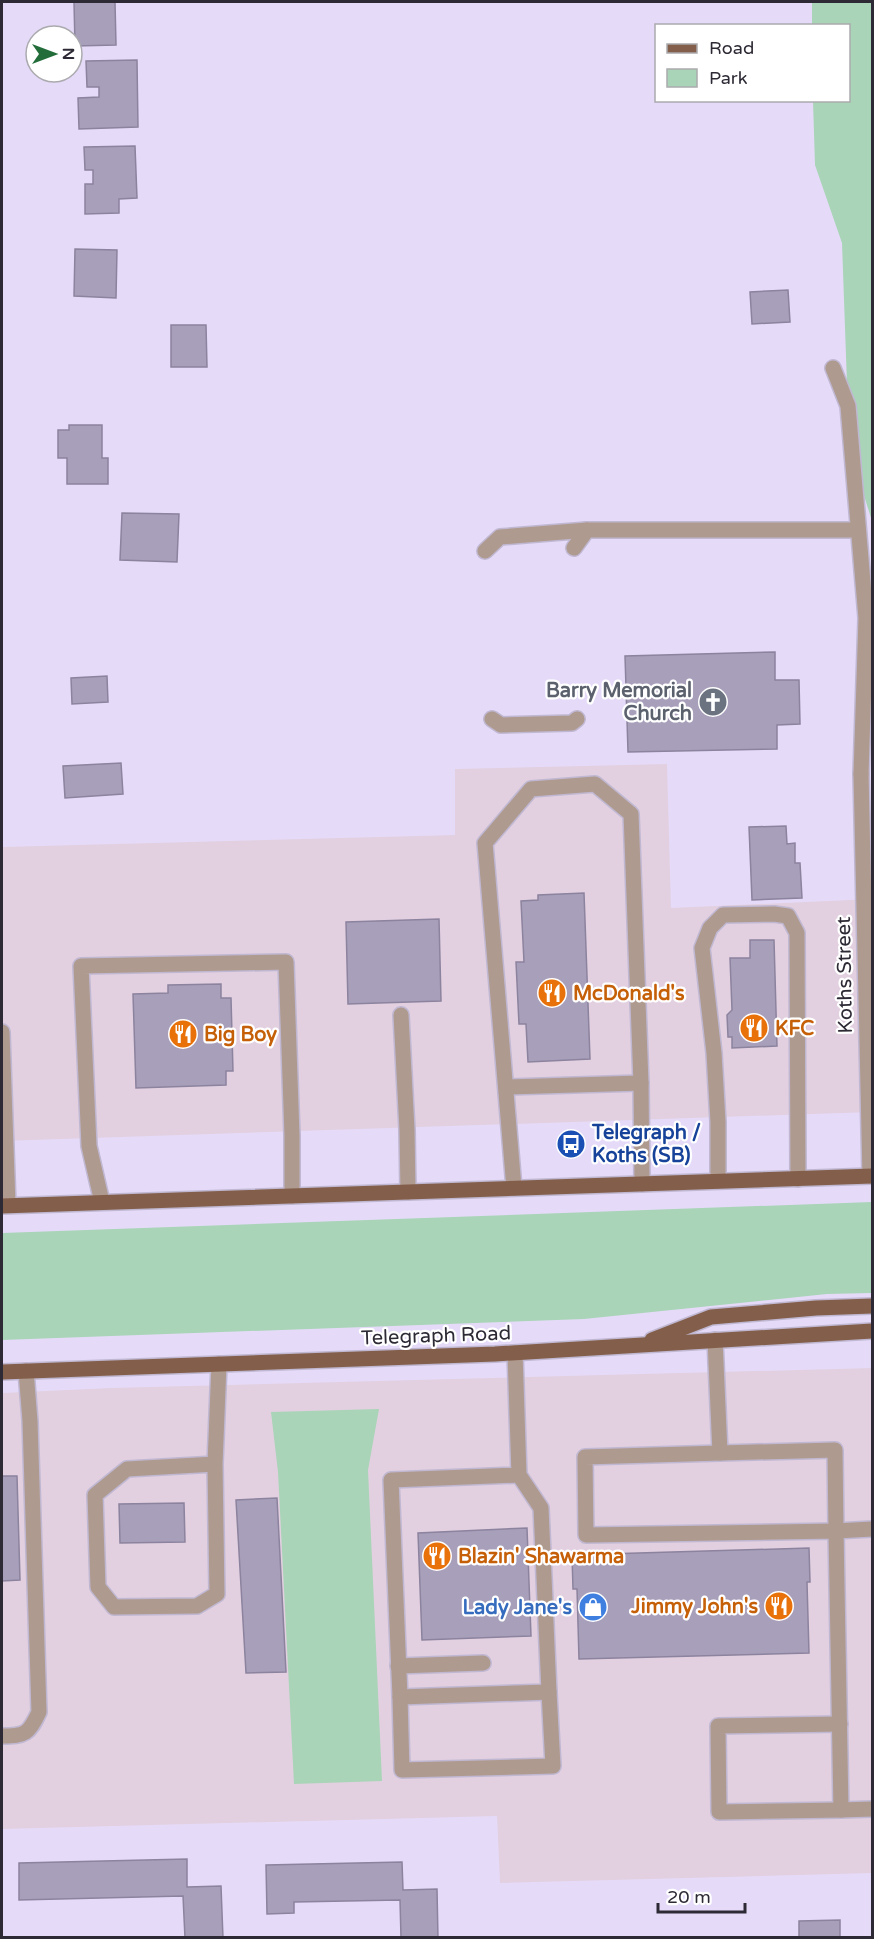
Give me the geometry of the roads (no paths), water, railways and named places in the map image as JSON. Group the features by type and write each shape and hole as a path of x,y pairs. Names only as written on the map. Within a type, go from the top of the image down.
{"main road":[{"path":"5,1206 871,1176"},
{"path":"638,1345 711,1317 816,1308 873,1306"},
{"name":"Telegraph Road","path":"2,1372 514,1353 873,1331"}],"street":[{"name":"Koths Street","path":"833,368 848,406 866,618 869,703 861,774 871,1176"},
{"path":"485,550 500,537 587,530 858,530"},
{"path":"574,548 587,530"},
{"path":"492,719 501,725 572,723 577,718"},
{"path":"514,1188 485,843 531,789 595,784 631,814 641,1083 642,1184"},
{"path":"718,1181 718,1122 714,1053 702,948 710,928 723,915 788,916 797,933 798,1179"},
{"path":"102,1202 89,1146 81,966 286,962 292,1196"},
{"path":"401,1015 408,1192"},
{"path":"2,1032 5,1206"},
{"path":"506,1087 641,1083"},
{"path":"715,1340 720,1453"},
{"path":"514,1353 519,1475 541,1508 553,1766 402,1770 391,1480 519,1475"},
{"path":"215,1464 127,1469 95,1495 98,1587 114,1607 197,1606 217,1594 215,1464 219,1364"},
{"path":"2,1736 20,1736 32,1728 39,1712 30,1421 26,1371"},
{"path":"842,1810 836,1531 835,1450 585,1457 586,1535 836,1531 873,1529"},
{"path":"398,1666 483,1663"},
{"path":"400,1697 549,1692"},
{"path":"840,1724 718,1726 720,1812 873,1809"}],"place":[{"name":"Barry Memorial Church","path":"713,702"},
{"name":"McDonald's","path":"552,993"},
{"name":"KFC","path":"754,1028"},
{"name":"Big Boy","path":"183,1034"},
{"name":"Telegraph / Koths (SB)","path":"571,1144"},
{"name":"Blazin' Shawarma","path":"437,1556"},
{"name":"Jimmy John's","path":"779,1606"},
{"name":"Lady Jane's","path":"593,1607"}]}
